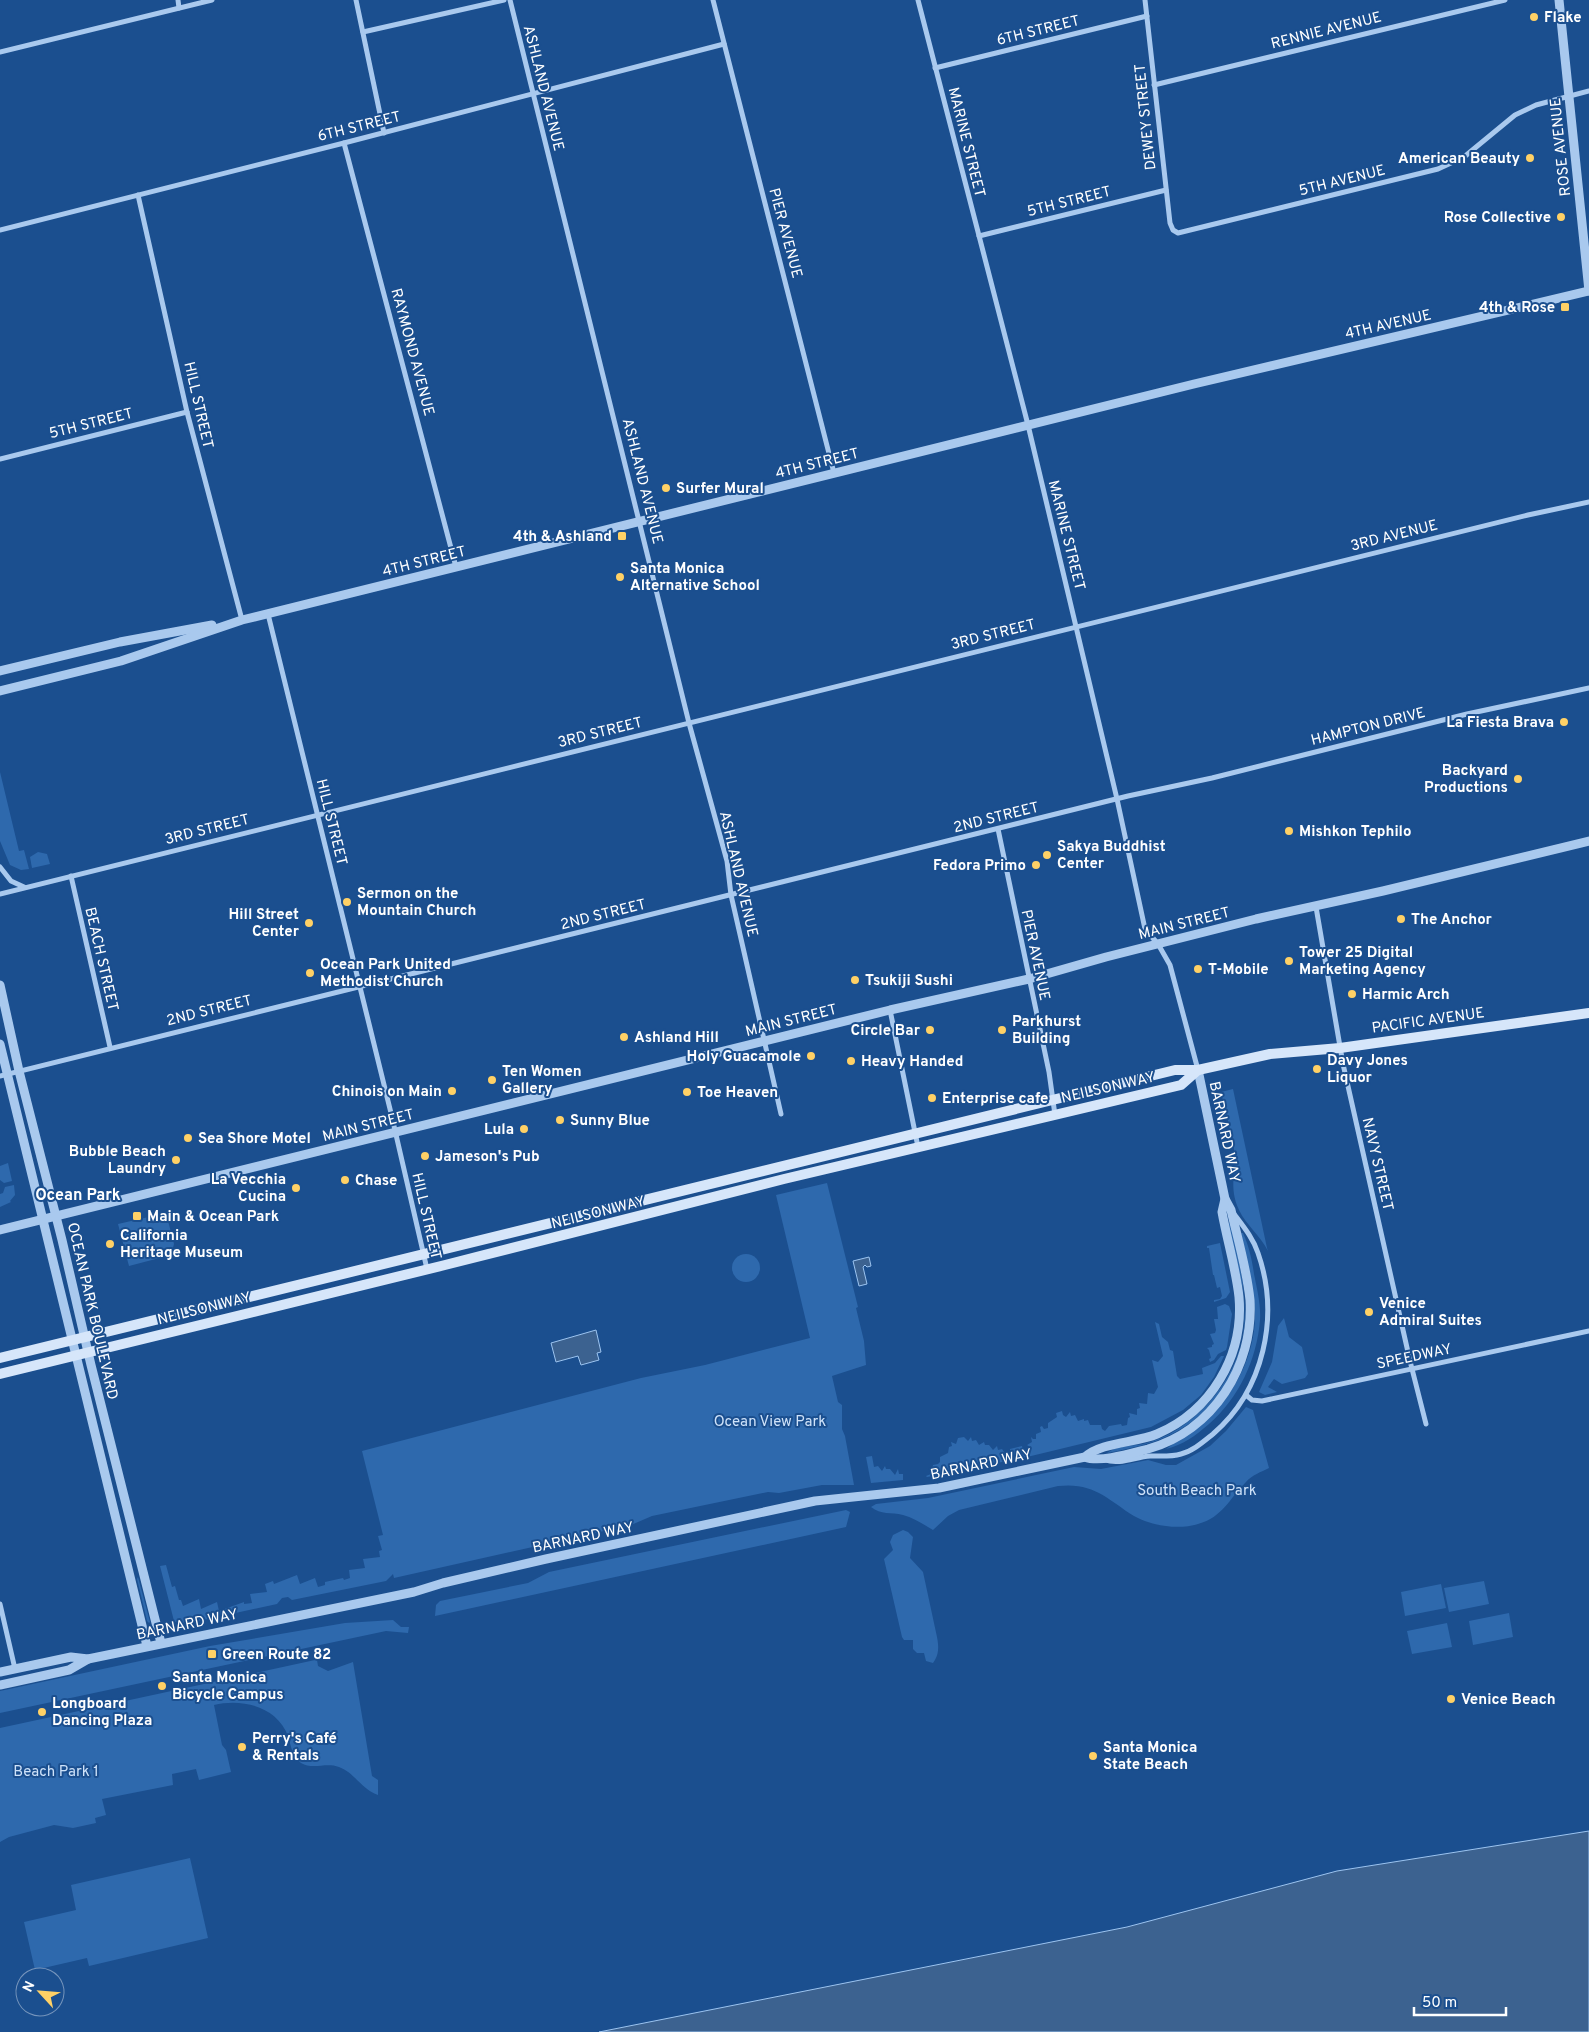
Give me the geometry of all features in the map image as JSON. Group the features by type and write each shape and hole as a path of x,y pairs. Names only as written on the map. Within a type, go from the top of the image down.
{"main road":[{"name":"PACIFIC AVENUE","path":"1270,1054 1340,1048 1589,1013"},
{"name":"NEILSON WAY","path":"0,1358 1175,1070 1198,1070 1270,1054"},
{"name":"NEILSON WAY","path":"0,1374 784,1179 1180,1085 1198,1070"}],"street":[{"path":"178,0 179,8"},
{"path":"0,52 212,0"},
{"path":"356,0 384,133"},
{"path":"363,32 504,0"},
{"name":"ASHLAND AVENUE","path":"510,0 689,723 727,861 731,895 781,1114"},
{"name":"PIER AVENUE","path":"713,0 834,473"},
{"name":"MARINE STREET","path":"918,0 1028,425 1117,799 1145,929 1158,944 1170,965 1198,1070"},
{"name":"DEWEY STREET","path":"1145,0 1170,223 1173,230"},
{"name":"RENNIE AVENUE","path":"1154,85 1505,0"},
{"name":"ROSE AVENUE","path":"1559,0 1589,291"},
{"name":"6TH STREET","path":"935,68 1147,16"},
{"name":"6TH STREET","path":"0,230 533,95 724,44"},
{"name":"5TH AVENUE","path":"1173,230 1183,233 1438,169 1464,157 1515,115 1536,105 1589,91"},
{"name":"RAYMOND AVENUE","path":"344,143 456,567"},
{"name":"5TH STREET","path":"979,236 1166,190"},
{"name":"HILL STREET","path":"138,195 187,412 242,620"},
{"name":"4TH AVENUE","path":"1194,384 1589,291"},
{"name":"4TH STREET","path":"0,671 120,642 268,614 1194,384"},
{"name":"5TH STREET","path":"0,458 187,412"},
{"name":"3RD AVENUE","path":"1206,594 1528,515 1589,502"},
{"name":"3RD STREET","path":"0,894 1206,594"},
{"name":"HILL STREET","path":"268,614 396,1132 427,1269"},
{"name":"4TH STREET","path":"0,691 121,662 242,620"},
{"name":"HAMPTON DRIVE","path":"1212,778 1467,714 1589,688"},
{"name":"2ND STREET","path":"3,1075 1117,799 1212,778"},
{"name":"PIER AVENUE","path":"998,830 1049,1072 1055,1115"},
{"name":"MAIN STREET","path":"0,1230 765,1040 1029,979 1256,919 1589,841"},
{"path":"0,867 11,880 24,887"},
{"name":"BEACH STREET","path":"71,876 110,1047"},
{"name":"NAVY STREET","path":"1316,906 1340,1048 1426,1424"},
{"name":"OCEAN PARK BOULEVARD","path":"0,985 19,1071 123,1497 161,1643"},
{"path":"890,1010 918,1148"},
{"name":"OCEAN PARK BOULEVARD","path":"0,1044 3,1075 43,1220 147,1646"},
{"name":"BARNARD WAY","path":"1085,1457 1092,1460 1117,1462 1150,1456 1174,1456 1192,1450 1219,1428 1246,1395 1253,1381 1265,1344 1268,1328 1267,1295 1258,1252 1253,1240 1225,1199 1198,1070"},
{"name":"BARNARD WAY","path":"0,1672 71,1657 88,1658 414,1592 508,1568 815,1501 939,1488 1085,1457 1097,1449 1148,1437 1172,1427 1206,1400 1222,1376 1237,1340 1239,1316 1237,1288 1222,1212 1225,1199"},
{"name":"BARNARD WAY","path":"1103,1460 1112,1456 1151,1448 1181,1435 1216,1406 1238,1372 1247,1344 1250,1302 1231,1210"},
{"name":"SPEEDWAY","path":"1246,1395 1252,1400 1262,1402 1589,1331"},
{"path":"112,1501 123,1497"},
{"path":"0,1604 15,1668"},
{"name":"BARNARD WAY","path":"0,1685 69,1670 88,1658"}],"green space":[{"path":"0,772 19,851 24,850 29,869 21,870 10,865 0,841"},
{"path":"38,852 47,854 50,864 32,868 30,857"},
{"path":"1233,1089 1268,1251 1239,1210 1234,1193 1234,1149 1221,1092"},
{"path":"8,1163 12,1181 4,1183 0,1180 0,1166"},
{"name":"Ocean View Park","path":"827,1183 858,1307 856,1308 864,1341 866,1365 832,1376 838,1402 842,1405 842,1429 854,1485 822,1485 779,1493 768,1492 652,1516 631,1525 394,1578 393,1574 386,1581 292,1600 288,1597 282,1598 277,1604 185,1624 174,1621 160,1566 166,1565 172,1587 175,1586 183,1606 199,1599 201,1609 217,1602 219,1611 244,1602 244,1604 252,1603 250,1594 267,1592 265,1584 273,1581 274,1584 297,1575 300,1584 315,1578 318,1587 325,1585 325,1582 350,1578 349,1570 365,1568 363,1559 380,1557 379,1551 382,1550 378,1536 383,1535 362,1451 641,1378 705,1365 810,1338 776,1195"},
{"path":"14,1185 15,1195 11,1202 0,1207 0,1194 3,1193 5,1187"},
{"path":"166,1213 174,1244 171,1255 129,1266 118,1224"},
{"path":"1229,1222 1236,1246 1243,1289 1234,1255"},
{"path":"1241,1233 1243,1233 1250,1253 1260,1309 1255,1349 1238,1390 1220,1414 1189,1440 1166,1449 1197,1428 1217,1408 1237,1381 1250,1350 1254,1334 1254,1301"},
{"path":"1220,1243 1230,1292 1226,1298 1214,1302 1214,1300 1220,1299 1222,1296 1220,1287 1217,1288 1213,1275 1209,1248 1207,1246"},
{"path":"746,1254 756,1258 760,1268 756,1278 746,1282 736,1278 732,1268 736,1258"},
{"path":"1244,1301 1245,1310 1244,1330 1242,1339 1244,1321"},
{"path":"1225,1304 1229,1306 1232,1314 1227,1347 1226,1350 1218,1354 1210,1362 1209,1359 1211,1358 1207,1348 1212,1347 1214,1344 1210,1334 1215,1333 1216,1330 1214,1319 1218,1319 1217,1307"},
{"path":"1284,1318 1289,1337 1302,1347 1308,1374 1305,1378 1282,1384 1274,1379 1268,1387 1277,1392 1265,1395 1259,1392 1272,1362 1278,1326"},
{"path":"1155,1322 1159,1324 1162,1337 1168,1342 1170,1350 1173,1351 1177,1376 1180,1379 1203,1374 1202,1368 1215,1363 1221,1356 1224,1356 1214,1377 1201,1395 1183,1410 1151,1427 1027,1457 926,1476 931,1474 933,1465 940,1462 940,1457 948,1453 949,1447 952,1446 951,1442 956,1444 958,1438 964,1437 968,1441 971,1437 972,1441 976,1440 979,1445 984,1442 985,1445 989,1445 993,1450 997,1446 998,1450 1002,1449 1006,1455 1010,1454 1010,1449 1022,1446 1023,1450 1028,1450 1030,1447 1027,1445 1032,1442 1031,1437 1036,1439 1036,1434 1041,1432 1040,1427 1048,1428 1048,1423 1057,1417 1056,1413 1062,1411 1066,1417 1070,1412 1071,1416 1075,1415 1078,1421 1084,1419 1084,1421 1088,1420 1090,1425 1101,1425 1105,1431 1109,1426 1127,1425 1128,1418 1130,1417 1129,1413 1137,1415 1137,1409 1140,1408 1139,1403 1147,1404 1148,1393 1154,1394 1158,1387 1152,1360 1158,1362 1163,1356"},
{"path":"1239,1350 1235,1366 1225,1386 1211,1405 1193,1421 1156,1441 1107,1453 1119,1448 1143,1444 1161,1438 1178,1429 1194,1417 1222,1386 1232,1369"},
{"name":"South Beach Park","path":"1246,1407 1253,1410 1269,1468 1248,1480 1214,1517 1198,1524 1174,1527 1149,1522 1134,1516 1091,1489 1070,1485 1058,1486 959,1510 948,1516 933,1530 907,1516 882,1512 871,1507 876,1504 928,1498 1074,1467 1101,1469 1148,1460 1166,1465 1176,1465 1210,1446 1226,1431"},
{"path":"872,1456 874,1467 878,1466 882,1471 885,1466 886,1469 890,1469 895,1475 898,1469 899,1474 903,1474 903,1480 871,1483 866,1457"},
{"path":"846,1510 850,1512 846,1527 435,1616 436,1605 440,1601 528,1583 549,1572"},
{"path":"903,1530 913,1537 910,1558 923,1572 938,1644 937,1654 933,1663 926,1661 924,1653 917,1653 913,1649 913,1640 904,1640 902,1637 884,1559 893,1550 890,1542 893,1535"},
{"path":"138,1577 150,1622 149,1623 147,1621"},
{"path":"1484,1581 1489,1604 1449,1612 1444,1588"},
{"path":"1441,1584 1446,1608 1405,1616 1401,1592"},
{"path":"1509,1613 1513,1637 1473,1645 1469,1621"},
{"path":"393,1620 401,1627 409,1627 408,1633 386,1631 0,1713 0,1691 210,1646 345,1623"},
{"path":"1447,1623 1452,1647 1412,1654 1407,1631"},
{"name":"Beach Park 1","path":"317,1660 318,1666 328,1671 353,1662 372,1776 378,1780 378,1795 367,1789 339,1767 329,1765 310,1766 301,1763 294,1754 283,1726 267,1711 246,1704 224,1703 214,1705 222,1745 226,1750 231,1772 199,1780 196,1769 172,1774 173,1785 102,1799 106,1815 95,1818 96,1823 73,1828 54,1825 9,1837 0,1842 0,1728"},
{"path":"190,1858 208,1938 89,1966 87,1958 48,1967 34,1967 24,1922 76,1910 71,1885"}],"shaded area":[{"path":"869,1257 871,1266 867,1267 865,1265 863,1267 867,1284 859,1286 853,1261"},
{"path":"596,1330 601,1352 597,1353 599,1360 581,1365 578,1356 556,1362 551,1343"},
{"path":"1589,1831 1589,2032 599,2032 1127,1927 1337,1871"}],"place":[{"name":"Flake","path":"1534,17"},
{"name":"American Beauty","path":"1530,158"},
{"name":"Rose Collective","path":"1561,217"},
{"name":"4th & Rose","path":"1565,307"},
{"name":"Surfer Mural","path":"666,488"},
{"name":"4th & Ashland","path":"622,536"},
{"name":"Santa Monica Alternative School","path":"620,577"},
{"name":"La Fiesta Brava","path":"1564,722"},
{"name":"Backyard Productions","path":"1518,779"},
{"name":"Mishkon Tephilo","path":"1289,831"},
{"name":"Sakya Buddhist Center","path":"1047,855"},
{"name":"Fedora Primo","path":"1036,865"},
{"name":"Sermon on the Mountain Church","path":"347,902"},
{"name":"The Anchor","path":"1401,919"},
{"name":"Hill Street Center","path":"309,923"},
{"name":"Tower 25 Digital Marketing Agency","path":"1289,961"},
{"name":"T-Mobile","path":"1198,969"},
{"name":"Ocean Park United Methodist Church","path":"310,973"},
{"name":"Tsukiji Sushi","path":"855,980"},
{"name":"Harmic Arch","path":"1352,994"},
{"name":"Circle Bar","path":"930,1030"},
{"name":"Parkhurst Building","path":"1002,1030"},
{"name":"Ashland Hill","path":"624,1037"},
{"name":"Holy Guacamole","path":"811,1056"},
{"name":"Heavy Handed","path":"851,1061"},
{"name":"Davy Jones Liquor","path":"1317,1069"},
{"name":"Ten Women Gallery","path":"492,1080"},
{"name":"Chinois on Main","path":"452,1091"},
{"name":"Toe Heaven","path":"687,1092"},
{"name":"Enterprise cafe","path":"932,1098"},
{"name":"Sunny Blue","path":"560,1120"},
{"name":"Lula","path":"524,1129"},
{"name":"Sea Shore Motel","path":"188,1138"},
{"name":"Jameson's Pub","path":"425,1156"},
{"name":"Bubble Beach Laundry","path":"176,1160"},
{"name":"Chase","path":"345,1180"},
{"name":"La Vecchia Cucina","path":"296,1188"},
{"name":"Main & Ocean Park","path":"137,1216"},
{"name":"California Heritage Museum","path":"110,1244"},
{"name":"Venice Admiral Suites","path":"1369,1312"},
{"name":"Green Route 82","path":"212,1654"},
{"name":"Santa Monica Bicycle Campus","path":"162,1686"},
{"name":"Venice Beach","path":"1451,1699"},
{"name":"Longboard Dancing Plaza","path":"42,1712"},
{"name":"Perry's Café & Rentals","path":"242,1747"},
{"name":"Santa Monica State Beach","path":"1093,1756"}],"district":[{"name":"Ocean Park","path":"78,1194"}]}
